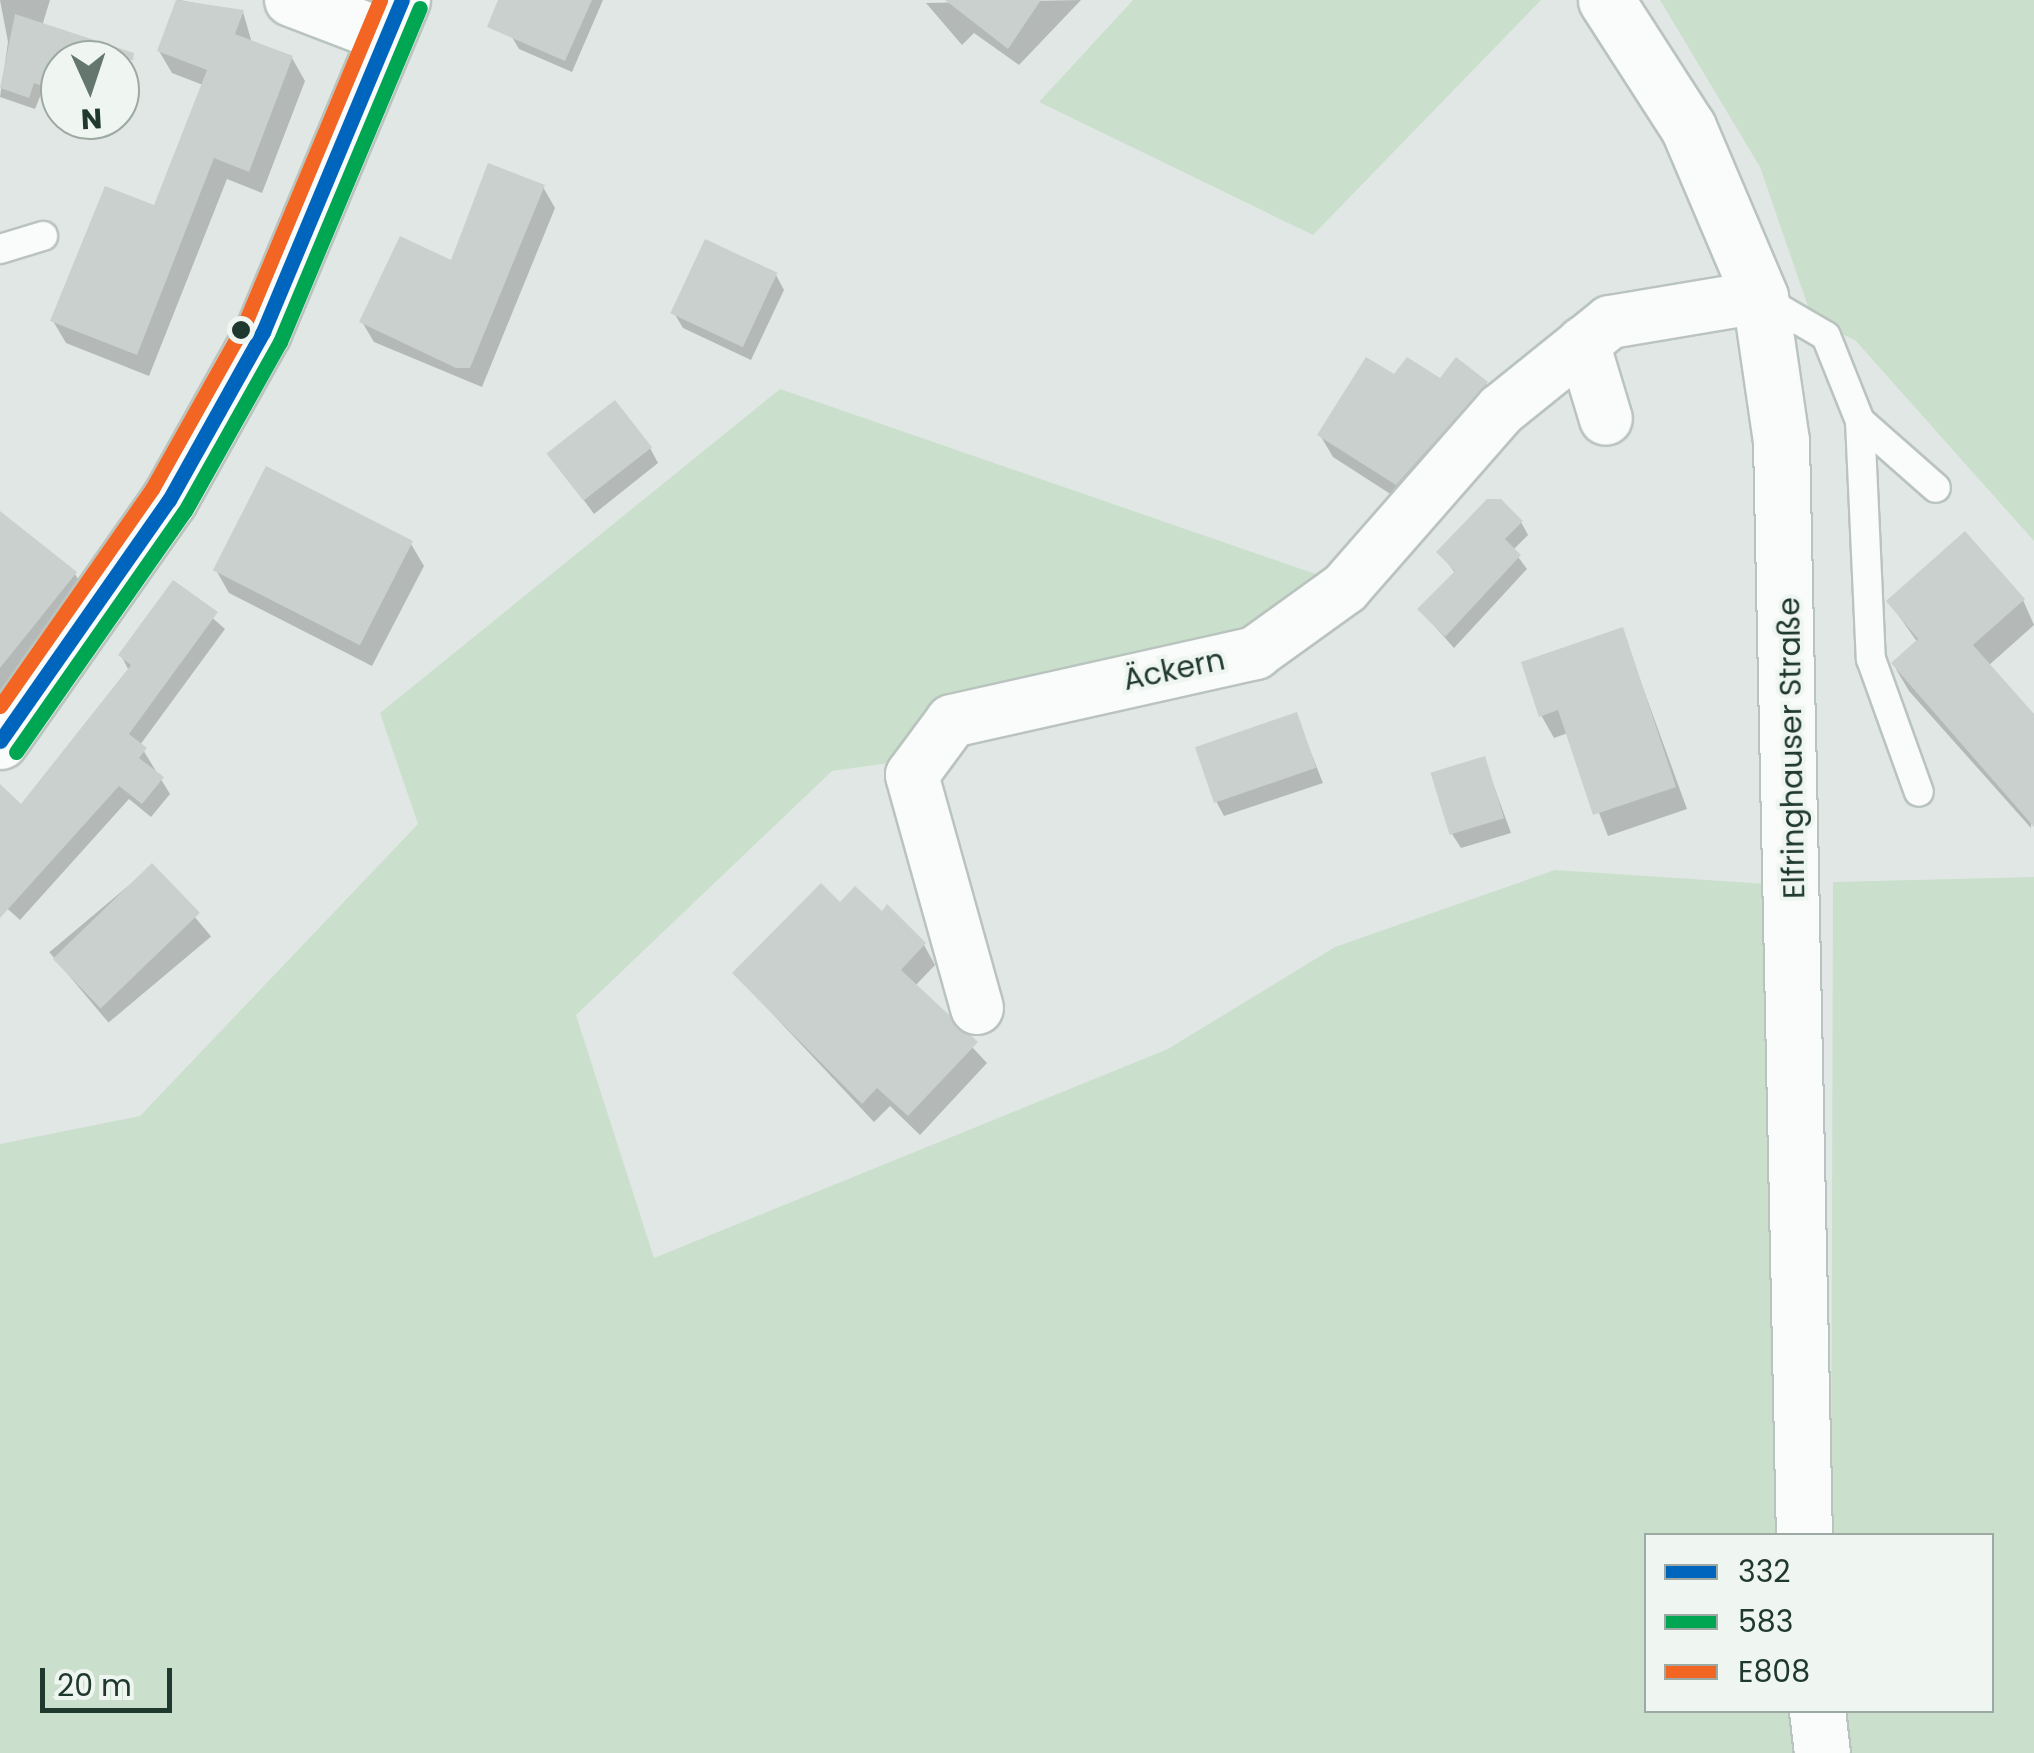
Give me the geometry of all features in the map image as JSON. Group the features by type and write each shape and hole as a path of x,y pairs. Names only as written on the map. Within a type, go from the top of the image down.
{"street":[{"path":"0,740 83,630 224,404 301,249 395,18 291,0"},
{"name":"Elfringhauser Straße","path":"1606,0 1688,126 1760,297 1781,441 1792,642 1804,1533"},
{"name":"Äckern","path":"976,1008 912,775 952,720 1255,654 1346,588 1501,410 1610,322 1760,297"},
{"path":"1584,343 1606,419"},
{"path":"1817,1713 1822,1753"}],"lane":[{"path":"0,249 43,236"},
{"path":"1760,297 1826,336 1860,420 1871,659 1919,792"},
{"path":"1860,420 1936,488"}],"green space":[{"path":"1133,0 1541,0 1313,235 1039,102"},
{"path":"1660,0 2034,0 2034,541 1855,340 1813,321 1760,167"},
{"path":"780,389 1333,580 1248,632 903,761 832,771 576,1015 654,1258 1168,1049 1335,947 1555,870 1768,884 1776,1533 1644,1533 1644,1713 1788,1713 1795,1753 0,1753 0,1144 140,1116 418,824 380,713"},
{"path":"2034,877 2034,1753 1851,1753 1846,1713 1994,1713 1994,1533 1831,1533 1833,882"}],"building":[{"path":"176,0 244,10 235,34 293,56 249,172 214,158 137,355 50,321 105,186 154,205 207,70 157,51"},
{"path":"498,0 592,0 565,61 487,27"},
{"path":"945,0 1041,0 1008,49"},
{"path":"15,14 94,40 40,40 40,85 34,83 29,98 0,88"},
{"path":"488,163 545,185 470,368 456,368 359,322 400,236 451,260"},
{"path":"705,239 778,273 743,347 670,313"},
{"path":"1366,357 1394,374 1407,357 1440,378 1456,357 1488,382 1396,485 1317,435"},
{"path":"615,400 652,447 583,501 546,454"},
{"path":"266,466 413,541 360,645 213,570"},
{"path":"1487,499 1501,499 1523,521 1505,539 1521,555 1445,637 1417,609 1455,571 1436,552"},
{"path":"0,511 77,572 0,668"},
{"path":"1965,531 2025,599 1973,645 2034,714 2034,827 1891,663 1918,639 1886,601"},
{"path":"173,580 218,612 129,734 147,748 139,758 164,777 142,804 119,786 0,918 0,784 21,804 131,665 118,655"},
{"path":"1623,627 1676,787 1593,815 1558,710 1539,717 1521,662"},
{"path":"1297,712 1316,768 1214,803 1195,747"},
{"path":"1485,756 1504,818 1449,835 1430,773"},
{"path":"152,863 200,913 101,1008 53,959"},
{"path":"821,883 840,902 855,886 882,911 887,904 926,943 901,970 978,1042 908,1116 877,1088 862,1104 732,973"}],"transit line":[{"name":"E808","path":"0,706 152,489 245,323 380,0"},
{"name":"332","path":"0,741 169,500 263,332 402,0"},
{"name":"583","path":"16,752 185,511 280,342 420,8"}]}
